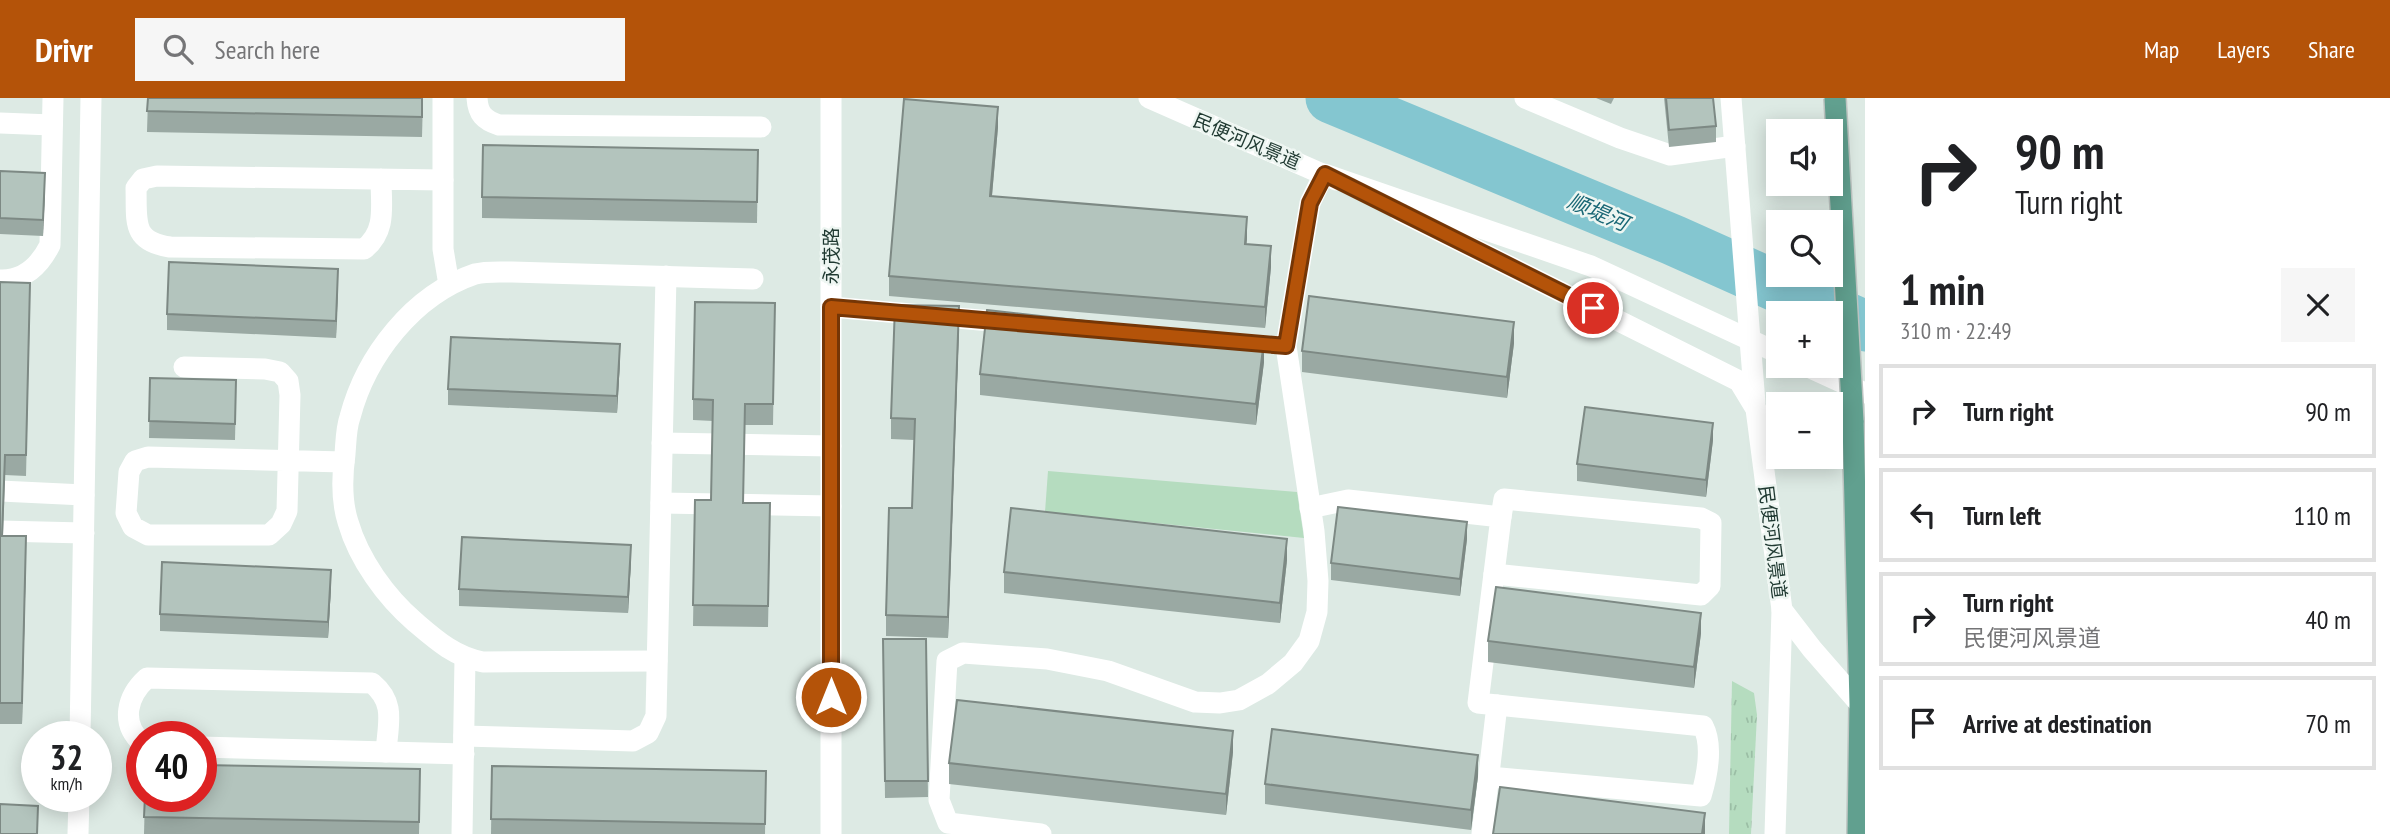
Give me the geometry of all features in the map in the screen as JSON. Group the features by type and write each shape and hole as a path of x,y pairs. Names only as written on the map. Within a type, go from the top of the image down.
{"main road":[{"path":"1835,98 1853,421 1860,704 1858,834"}],"street":[{"path":"0,280 12,280 27,273 43,260 50,245 53,98"},
{"path":"80,721 91,98"},
{"path":"443,98 443,248 449,285"},
{"path":"477,98 478,110 486,121 499,125 761,127"},
{"name":"永茂路","path":"831,98 831,834"},
{"name":"民便河风景道","path":"1149,98 1325,174 1739,381 1756,409 1782,610 1860,704"},
{"path":"1525,98 1620,138 1670,155 1735,146"},
{"path":"1731,98 1756,409"},
{"path":"0,123 52,125"},
{"path":"1041,834 948,823 939,800 947,661 963,653 1047,659 1108,671 1195,702 1239,700 1268,684 1293,663 1309,641 1317,612 1318,581 1286,346 1310,203 1325,174 1591,266 1766,347"},
{"path":"381,179 381,224 376,240 364,249 170,247 146,240 137,228 136,188 143,179 157,176 381,179 443,180"},
{"path":"657,661 483,662 465,659 438,642 393,603 370,569 348,523 342,487 349,418 374,359 396,330 426,300 449,285 478,273 753,279"},
{"path":"217,747 386,752 464,745 633,741 648,733 656,716 666,276"},
{"path":"831,307 1028,324"},
{"path":"1259,344 1286,346"},
{"path":"184,367 279,372 288,381 290,395 287,460 287,511 281,524 269,534 148,535 133,527 126,513 129,472 135,461 148,457 287,460 344,462"},
{"path":"1832,378 1865,393"},
{"path":"662,443 831,446"},
{"path":"0,491 84,495"},
{"path":"1489,777 1701,796 1705,784 1708,737 1703,726 1478,703 1494,573 1501,517 1504,499 1701,518 1711,523 1710,586 1702,595 1494,573"},
{"path":"1310,508 1348,500 1501,517"},
{"path":"661,503 831,506"},
{"path":"0,531 84,533"},
{"path":"1775,834 1782,610"},
{"path":"462,834 465,659"},
{"path":"128,721 129,704 136,688 147,677 372,683 384,693 389,710 386,752"},
{"path":"1482,834 1497,705"},
{"path":"78,834 79,812"}],"green space":[{"path":"1048,471 1297,492 1304,538 1045,512"},
{"path":"1732,681 1754,693 1757,715 1751,834 1729,834"}],"building":[{"path":"148,98 422,98 422,117 147,111"},
{"path":"1666,98 1713,98 1716,126 1669,130"},
{"path":"904,99 998,107 990,196 1247,217 1245,244 1271,246 1265,307 889,276"},
{"path":"483,145 758,150 757,202 482,197"},
{"path":"0,171 45,173 43,220 0,218"},
{"path":"169,262 338,269 336,321 167,314"},
{"path":"0,282 30,283 26,455 5,455 2,536 26,536 22,703 0,703"},
{"path":"1309,296 1514,322 1507,377 1302,351"},
{"path":"695,302 775,303 773,404 745,404 743,503 770,503 768,606 693,605 695,500 711,500 713,400 693,399"},
{"path":"895,305 959,306 948,617 886,615 889,508 912,508 915,419 891,418"},
{"path":"987,310 1264,341 1256,404 980,374"},
{"path":"451,337 620,344 617,396 448,389"},
{"path":"150,378 236,380 235,424 149,421"},
{"path":"1585,407 1713,423 1706,480 1577,464"},
{"path":"1338,507 1467,522 1460,579 1331,563"},
{"path":"1011,508 1287,539 1280,603 1004,572"},
{"path":"462,537 631,545 628,597 459,589"},
{"path":"162,562 331,570 328,622 160,614"},
{"path":"1496,587 1701,613 1694,667 1488,641"},
{"path":"883,639 926,639 928,781 885,781"},
{"path":"957,700 1233,731 1226,794 949,763"},
{"path":"1272,729 1478,755 1471,810 1265,784"},
{"path":"217,765 420,769 419,822 144,817 144,812 217,812"},
{"path":"492,766 766,771 765,824 491,819"},
{"path":"1500,787 1705,813 1702,834 1493,834"},
{"path":"0,804 21,805 21,812 38,812 37,834 0,834"}],"waterway":[{"name":"顺堤河","path":"1331,98 1673,240 1865,326"}],"route":[{"path":"831,697 831,307 1286,346 1310,203 1325,174 1593,308"}]}
